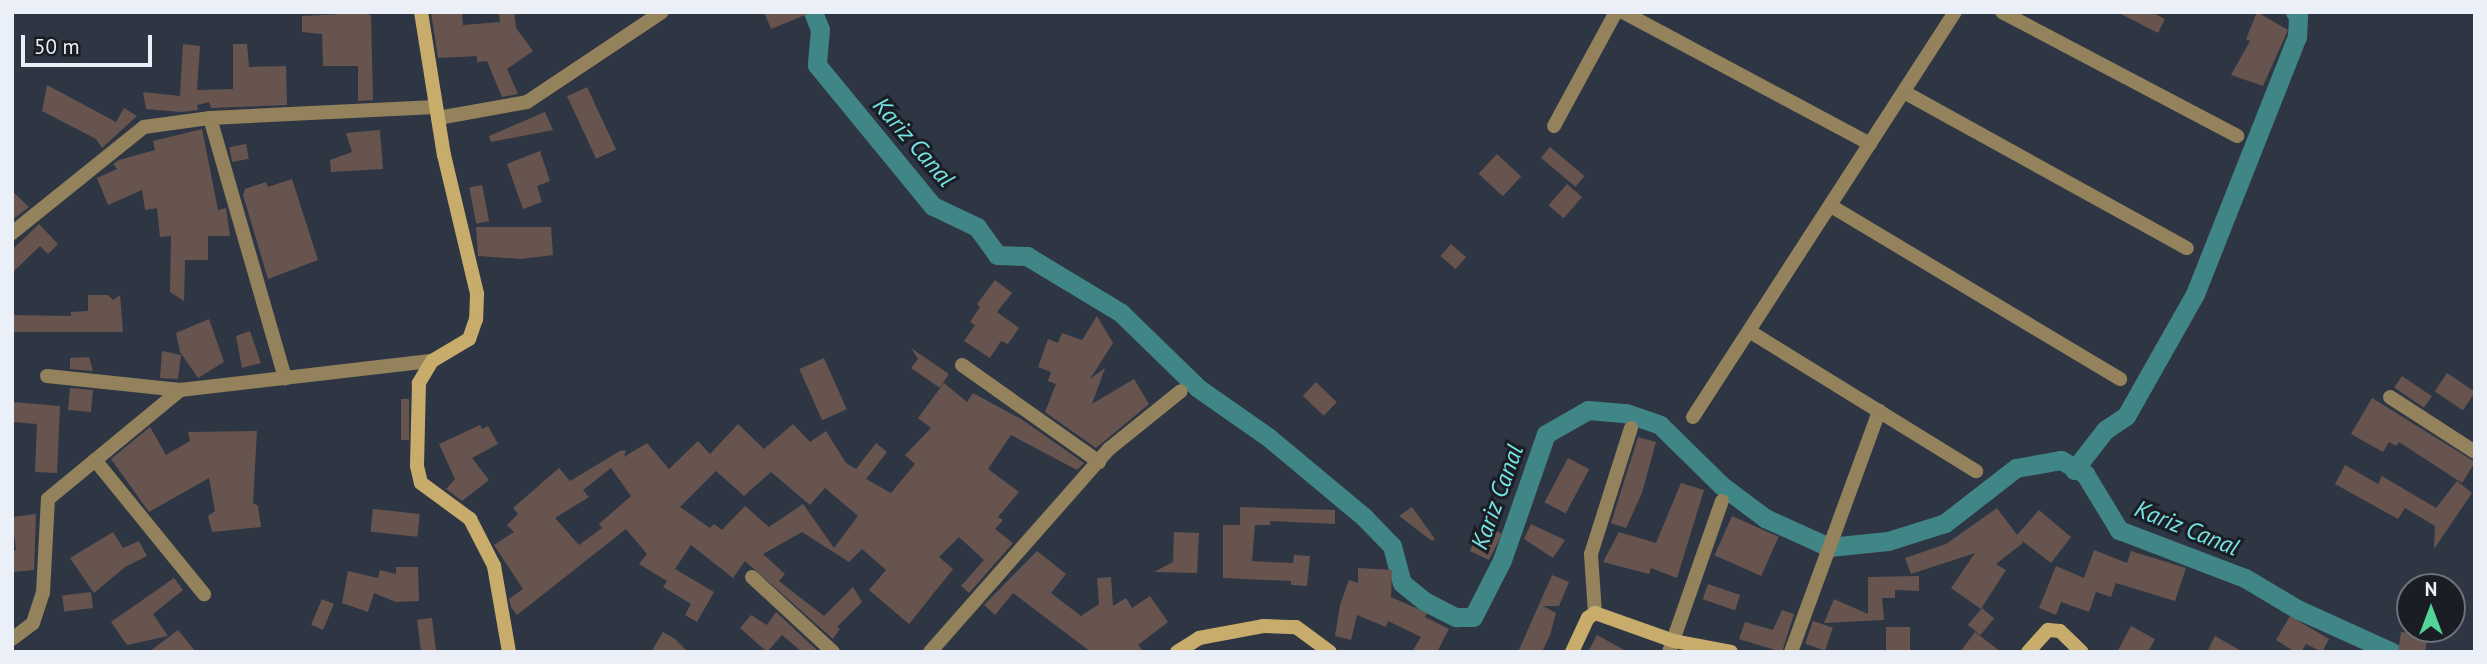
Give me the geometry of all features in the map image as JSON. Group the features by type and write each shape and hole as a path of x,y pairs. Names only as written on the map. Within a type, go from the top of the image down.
{"street":[{"path":"47,376 180,390 432,361 469,340 476,319 477,294 437,112 421,12"},
{"path":"12,233 145,127 210,118 437,112 527,102 662,12"},
{"path":"1554,126 1616,12"},
{"path":"1623,12 1870,144"},
{"path":"1693,417 1954,12"},
{"path":"2002,12 2237,136"},
{"path":"1904,92 2187,248"},
{"path":"210,118 285,378"},
{"path":"1830,206 2120,379"},
{"path":"1749,331 1976,471"},
{"path":"432,361 419,383 421,483 470,519 494,566 509,652"},
{"path":"962,365 1099,462"},
{"path":"12,639 33,623 43,593 48,499 180,390"},
{"path":"930,652 1099,462 1181,391"},
{"path":"2390,397 2475,452"},
{"path":"1791,652 1879,411"},
{"path":"1595,613 1591,554 1631,428"},
{"path":"95,460 204,594"},
{"path":"1671,647 1723,501"},
{"path":"752,577 833,652"},
{"path":"1595,613 1671,647 1731,652"},
{"path":"1572,652 1588,618 1595,613"},
{"path":"1177,652 1199,638 1263,626 1296,627 1330,652"},
{"path":"2028,652 2048,630 2060,631 2082,652"}],"building":[{"path":"431,12 462,12 463,25 500,22 499,12 514,12 516,28 533,51 507,69 518,94 502,97 487,61 477,62 477,56 438,58"},
{"path":"764,12 810,12 810,13 771,29"},
{"path":"2117,12 2151,12 2165,19 2158,33"},
{"path":"2257,12 2288,30 2263,86 2231,75 2250,41 2246,39"},
{"path":"361,13 371,15 373,100 358,101 358,66 323,66 322,34 302,32 302,16"},
{"path":"183,44 200,46 197,90 233,89 233,44 247,44 249,67 286,66 287,105 211,108 209,102 197,105 198,110 181,112 146,109 143,92 180,96"},
{"path":"47,85 116,122 124,108 137,116 102,148 96,139 42,111"},
{"path":"587,87 616,150 596,159 567,96"},
{"path":"545,112 553,130 491,142 489,136"},
{"path":"202,129 218,210 226,208 230,236 208,236 208,260 185,260 184,301 170,292 171,236 160,237 157,208 145,210 142,190 108,205 97,178 117,169 113,164 119,160 155,150 153,141"},
{"path":"380,130 383,169 331,172 330,160 352,152 346,133"},
{"path":"246,144 249,159 232,162 229,147"},
{"path":"1550,147 1584,176 1575,187 1541,158"},
{"path":"540,151 550,181 537,186 542,202 523,209 507,164"},
{"path":"1497,154 1521,177 1503,196 1479,174"},
{"path":"292,179 318,260 268,279 243,195 245,189 266,182 268,187"},
{"path":"1567,184 1582,197 1564,218 1549,205"},
{"path":"482,185 489,221 476,224 469,187"},
{"path":"12,191 29,207 12,220"},
{"path":"39,224 58,244 48,254 40,246 12,273 12,250"},
{"path":"476,227 551,227 553,255 521,259 478,256"},
{"path":"1451,244 1466,257 1456,269 1441,256"},
{"path":"995,280 1012,293 997,312 1019,328 1008,344 1001,341 990,358 964,341 975,325 970,322 980,307 977,304"},
{"path":"88,295 108,295 113,300 120,295 123,332 12,332 12,315 71,316 71,312 88,311"},
{"path":"1097,316 1113,343 1090,379 1105,368 1092,404 1134,379 1149,404 1096,448 1045,412 1056,384 1048,381 1051,372 1038,367 1048,339 1058,343 1062,333 1082,340"},
{"path":"209,319 224,362 198,378 180,352 176,333"},
{"path":"250,331 261,363 242,368 236,336"},
{"path":"911,348 949,374 940,388 911,368 918,359"},
{"path":"162,351 181,355 178,379 160,378"},
{"path":"89,357 93,371 70,369 70,358"},
{"path":"824,358 847,409 822,420 799,369"},
{"path":"2447,373 2475,392 2463,410 2435,391"},
{"path":"2402,376 2432,396 2424,408 2394,388"},
{"path":"1316,382 1337,402 1324,416 1303,396"},
{"path":"944,383 967,402 973,393 1021,419 1084,463 1077,470 1011,435 988,469 1019,492 998,517 1003,520 995,529 1013,543 969,593 961,586 984,560 959,537 939,557 953,569 909,624 869,590 886,570 862,549 849,562 802,532 763,554 785,574 779,581 824,616 853,587 862,602 837,627 840,629 833,639 745,561 733,578 691,545 675,569 714,592 697,622 685,615 691,604 663,587 667,581 639,564 647,554 626,529 517,615 511,607 509,599 523,589 494,545 514,532 507,525 518,514 513,508 559,468 570,481 620,451 626,450 624,457 647,443 669,469 698,441 710,454 738,424 764,449 793,424 810,442 826,431 846,463 856,469 876,443 887,452 866,479 891,493 915,464 905,455 931,428 918,418","holes":["611,468 631,496 599,524 602,528 579,545 555,518 589,497 583,490","716,471 744,496 771,472 810,505 825,488 858,516 834,548 803,504 769,527 745,506 722,530 714,524 710,528 680,507"]},
{"path":"70,388 93,390 91,412 68,410"},
{"path":"2372,398 2475,462 2462,483 2399,442 2396,446 2389,442 2383,452 2351,434"},
{"path":"401,399 409,399 409,440 401,440"},
{"path":"13,402 60,406 57,473 35,472 37,424 12,422"},
{"path":"480,425 482,429 488,426 498,444 472,458 489,480 462,501 446,489 455,479 439,444"},
{"path":"150,427 166,455 190,441 188,432 257,431 253,503 258,506 261,527 212,532 208,516 215,511 209,478 149,512 111,459"},
{"path":"1638,437 1656,442 1642,493 1626,528 1611,523"},
{"path":"1568,458 1589,469 1566,513 1545,502"},
{"path":"2345,465 2378,484 2382,476 2436,508 2457,481 2472,493 2434,549 2435,526 2405,508 2398,519 2335,484"},
{"path":"1681,483 1704,490 1677,578 1651,568 1649,574 1603,562 1619,532 1656,543"},
{"path":"1240,507 1335,510 1335,524 1270,521 1270,525 1255,525 1252,561 1293,563 1294,555 1310,556 1307,586 1291,585 1291,581 1223,578 1223,525 1240,525"},
{"path":"1412,507 1435,539 1432,541 1399,516"},
{"path":"1997,508 2017,535 2039,510 2071,537 2051,563 2021,540 2023,543 1996,564 2006,570 1981,609 1951,588 1975,553 1911,574 1905,558 1946,544"},
{"path":"373,509 420,514 417,537 371,532"},
{"path":"36,514 34,570 12,572 12,551 16,550 12,517"},
{"path":"1485,514 1498,517 1495,530 1502,534 1489,560 1470,551"},
{"path":"1732,516 1779,537 1761,576 1715,555"},
{"path":"1531,524 1565,540 1553,558 1524,539"},
{"path":"113,532 123,548 139,541 147,556 125,567 94,593 70,558"},
{"path":"1174,532 1199,533 1197,573 1154,572 1173,562"},
{"path":"2094,550 2127,563 2131,551 2186,568 2175,601 2116,583 2111,597 2096,592 2089,612 2061,602 2056,615 2039,608 2056,566 2084,578"},
{"path":"1037,551 1066,574 1051,593 1081,616 1099,604 1097,578 1111,577 1113,606 1126,598 1132,608 1150,596 1168,622 1138,645 1144,652 1091,652 1013,593 995,615 984,605"},
{"path":"396,567 418,567 419,601 396,602 374,593 368,612 342,603 348,571 378,578 380,570 396,574"},
{"path":"1358,568 1392,570 1391,597 1427,613 1425,617 1449,629 1437,652 1412,652 1421,637 1388,621 1386,627 1357,615 1351,640 1335,636 1340,605 1349,580 1358,583"},
{"path":"1552,575 1569,582 1559,606 1543,606 1556,613 1550,635 1542,652 1518,652"},
{"path":"1919,576 1919,591 1895,590 1895,598 1882,598 1884,620 1824,623 1834,599 1868,614 1868,577"},
{"path":"174,578 183,590 153,614 168,636 127,645 111,622"},
{"path":"1708,584 1740,595 1735,610 1703,599"},
{"path":"91,592 93,608 64,611 62,596"},
{"path":"322,599 334,604 323,630 311,625"},
{"path":"1982,608 1994,618 1980,635 1968,625"},
{"path":"1782,610 1794,614 1782,652 1739,639 1745,622 1773,630"},
{"path":"776,612 819,652 802,652 782,635 767,652 740,628 751,615 767,625"},
{"path":"2290,616 2329,639 2322,652 2306,644 2301,652 2295,652 2276,640"},
{"path":"432,618 436,652 421,652 417,620"},
{"path":"1813,621 1833,628 1825,651 1805,644"},
{"path":"2131,626 2155,639 2148,652 2117,652"},
{"path":"1886,627 1910,627 1910,650 1886,650"},
{"path":"178,630 196,652 149,652"},
{"path":"663,632 675,639 688,652 651,652"},
{"path":"1975,632 2001,652 1960,652"},
{"path":"1597,635 1628,652 1588,652"},
{"path":"2215,636 2243,652 2207,652"},
{"path":"2399,643 2427,643 2425,652 2398,652"}],"waterway":[{"name":"Kariz Canal","path":"813,12 820,29 817,65 933,206 977,227 997,255 1027,256 1121,313 1198,388 1268,437 1364,517 1392,546 1402,583 1424,601 1456,617 1473,617 1502,560 1546,434 1588,410 1626,413 1660,425 1721,485 1765,518 1829,547 1888,541 1945,523 2016,468 2061,460 2085,474 2119,530 2245,578 2297,609 2392,652"},
{"path":"2074,470 2105,430 2126,416 2195,294 2297,37 2298,16 2295,12"}]}
